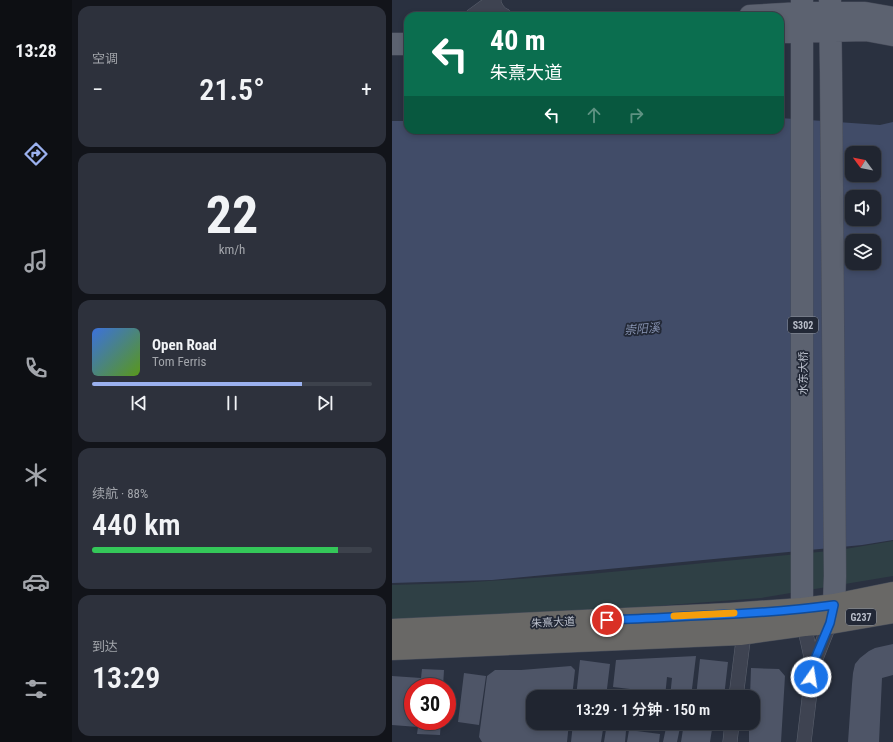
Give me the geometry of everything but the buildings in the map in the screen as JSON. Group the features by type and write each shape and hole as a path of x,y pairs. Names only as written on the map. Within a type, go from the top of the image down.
{"highway":[{"name":"G237","path":"832,614 893,593"},
{"name":"G237","path":"832,614 893,612"},
{"name":"朱熹大道","path":"392,630 730,614 803,617 832,614"},
{"name":"朱熹大道","path":"392,648 744,633 803,617"}],"main road":[{"path":"784,15 865,13 893,18"},
{"path":"784,29 802,15"},
{"name":"水东大桥","path":"802,15 803,617"},
{"path":"830,15 862,30 893,35"},
{"name":"S302","path":"830,15 832,72 835,576 832,614"},
{"path":"392,32 404,32"},
{"path":"392,44 404,44"}],"street":[{"path":"478,12 494,0 496,9 499,12"},
{"path":"804,742 812,666 832,614"},
{"path":"803,617 812,666"},
{"path":"737,690 744,633"},
{"path":"730,742 731,730"}],"shaded area":[{"path":"893,541 893,576 761,598 392,625 392,585 459,583 590,574 839,550"}],"water":[{"name":"崇阳溪","path":"784,118 880,125 893,122 893,540 862,545 492,580 392,583 392,121 404,121 404,134 784,134"}],"slow traffic":[{"path":"674,616 734,613"}],"route":[{"path":"607,620 730,614 802,609 834,605 830,623 812,666 811,677"}]}
